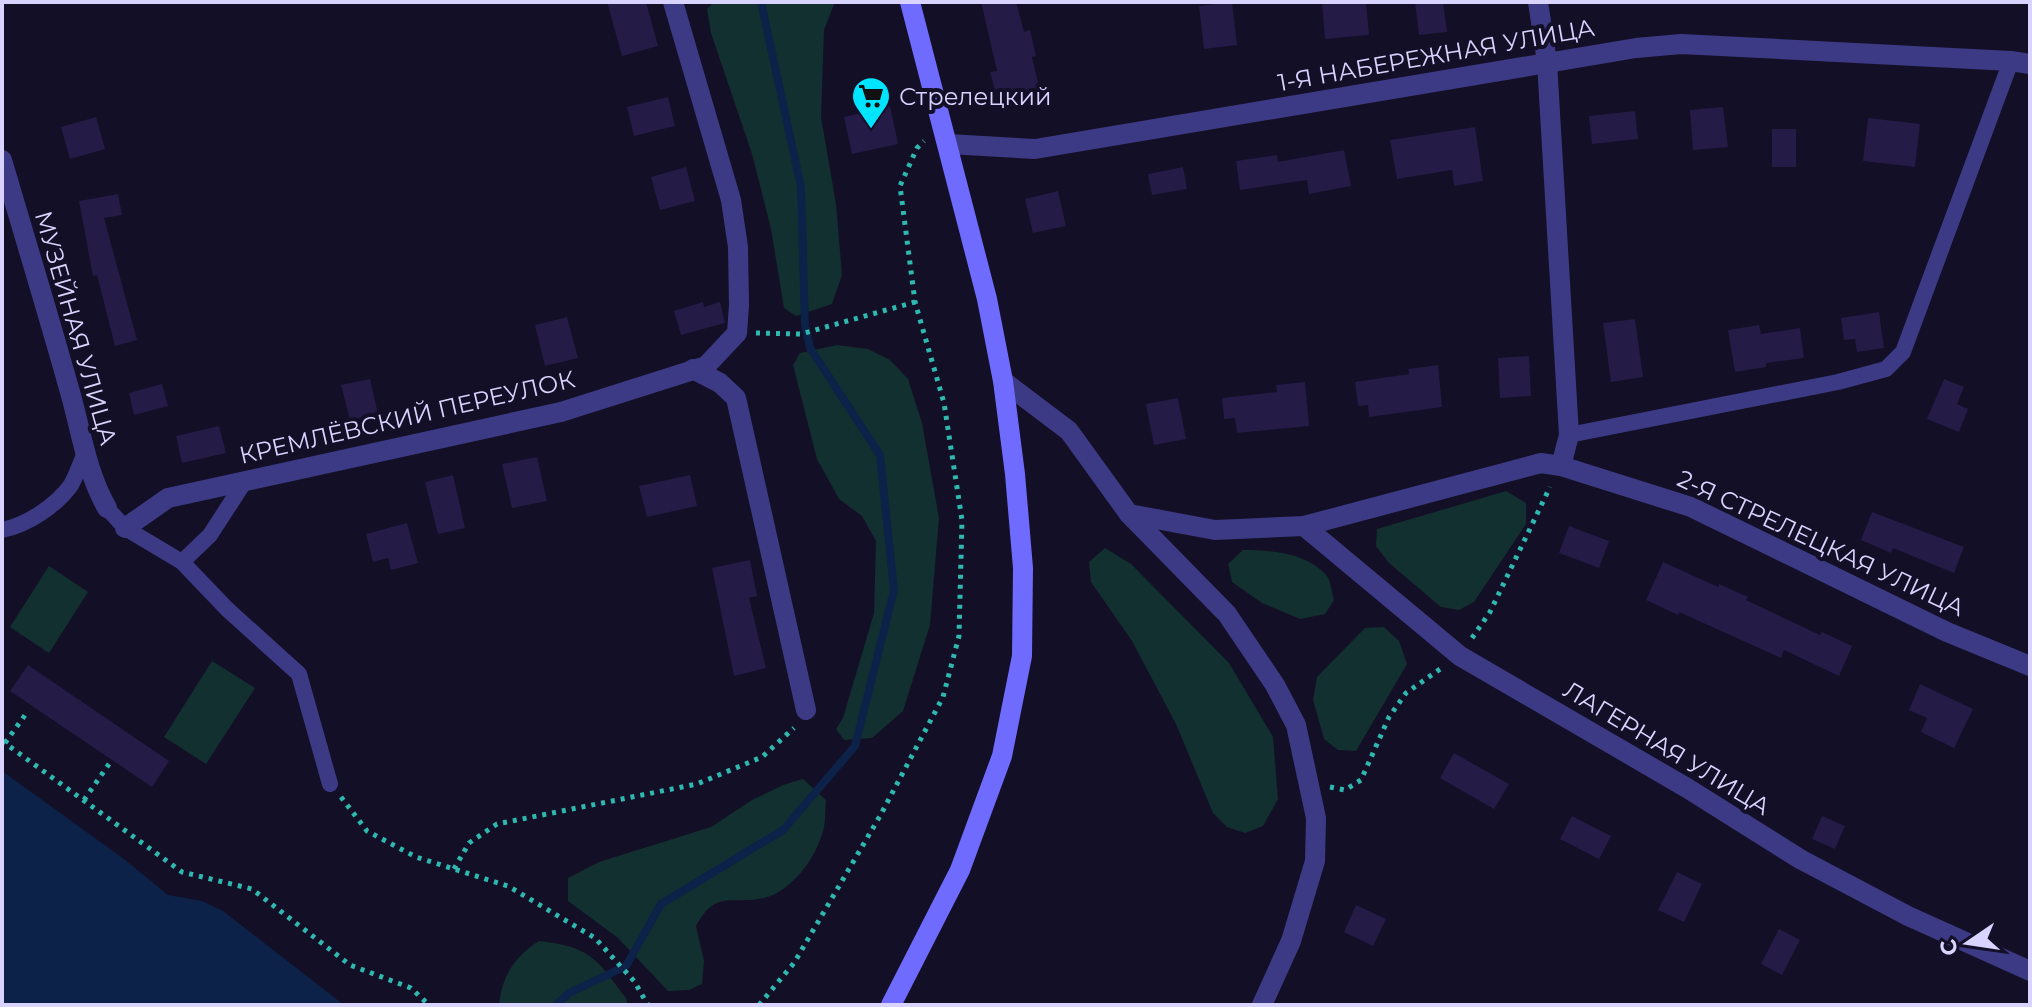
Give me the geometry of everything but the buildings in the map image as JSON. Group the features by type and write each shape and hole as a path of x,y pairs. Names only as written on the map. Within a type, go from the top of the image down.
{"main road":[{"path":"891,1005 960,870 1002,756 1022,656 1023,568 1003,381 987,299 910,2"}],"street":[{"path":"673,2 731,200 738,247 737,333 699,367 736,398 800,719"},
{"path":"1129,514 1215,530 1304,526 1551,465 1569,435 1547,62 1538,2"},
{"name":"1-Я НАБЕРЕЖНАЯ УЛИЦА","path":"948,144 1035,149 1547,62 1681,44 2020,62"},
{"name":"МУЗЕЙНАЯ УЛИЦА","path":"2,160 70,390 84,455 93,484 107,508"},
{"name":"КРЕМЛЁВСКИЙ ПЕРЕУЛОК","path":"125,528 168,498 561,412 699,367"},
{"path":"1003,381 1069,431 1129,514 1227,614 1275,685 1296,725 1316,818 1315,861 1291,941 1262,1005"},
{"name":"2-Я СТРЕЛЕЦКАЯ УЛИЦА","path":"1551,465 1691,507 1947,632 2030,666"},
{"name":"ЛАГЕРНАЯ УЛИЦА","path":"1304,526 1460,656 1687,788 1800,859 1908,916 2030,971"}],"lane":[{"path":"1569,435 1838,382 1886,369 1903,352 2020,62"},
{"path":"2,530 20,527 50,505 70,486 84,455"},
{"path":"182,562 210,535 245,481"},
{"path":"107,508 125,528 182,562 227,609 299,674 330,784"}],"path":[{"path":"759,1005 794,963 880,816 943,697 959,636 962,520 944,403 915,302 900,186 917,148 941,123"},
{"path":"737,333 801,334 915,302"},
{"path":"28,711 4,742 182,872 252,889 350,965 411,988 429,1005"},
{"path":"454,869 469,843 497,824 697,784 762,757 800,719"},
{"path":"84,800 109,764"},
{"path":"330,784 367,831 416,857 508,886 595,938 634,981 648,1005"}],"green space":[{"path":"714,2 835,2 824,30 821,117 836,204 842,275 832,304 796,316 784,308 771,229 752,154 711,33 707,9"},
{"path":"837,345 868,349 890,360 908,379 922,423 939,518 930,625 903,711 872,738 844,740 836,729 843,718 874,613 876,541 862,516 839,499 817,459 793,365 800,353"},
{"path":"1506,491 1526,503 1526,524 1474,602 1459,610 1441,607 1389,563 1376,546 1377,529"},
{"path":"1105,548 1131,564 1229,663 1273,737 1278,799 1263,826 1245,833 1227,827 1213,813 1176,724 1132,641 1091,582 1089,562"},
{"path":"1243,550 1288,554 1319,568 1328,578 1334,600 1325,614 1300,619 1262,603 1232,582 1228,564"},
{"path":"49,566 88,592 49,653 10,627"},
{"path":"1384,627 1399,641 1407,664 1356,751 1338,750 1324,739 1313,700 1317,677 1365,628"},
{"path":"212,661 255,688 206,764 164,737"},
{"path":"803,779 826,800 824,827 815,852 793,881 774,894 753,900 718,903 703,914 696,926 704,961 702,984 689,990 668,991 618,938 568,901 568,878 599,862 711,827 752,800"},
{"path":"539,941 570,947 591,957 616,984 628,1005 499,1005 511,968 523,953"}],"water":[{"path":"2,771 124,859 168,895 202,901 223,911 344,1005 2,1005"}],"waterway":[{"path":"556,1005 569,993 626,966 661,904 783,830 855,746 894,590 880,455 810,348 805,325 801,187 761,2"}],"place":[{"name":"Стрелецкий","path":"871,130"}]}
